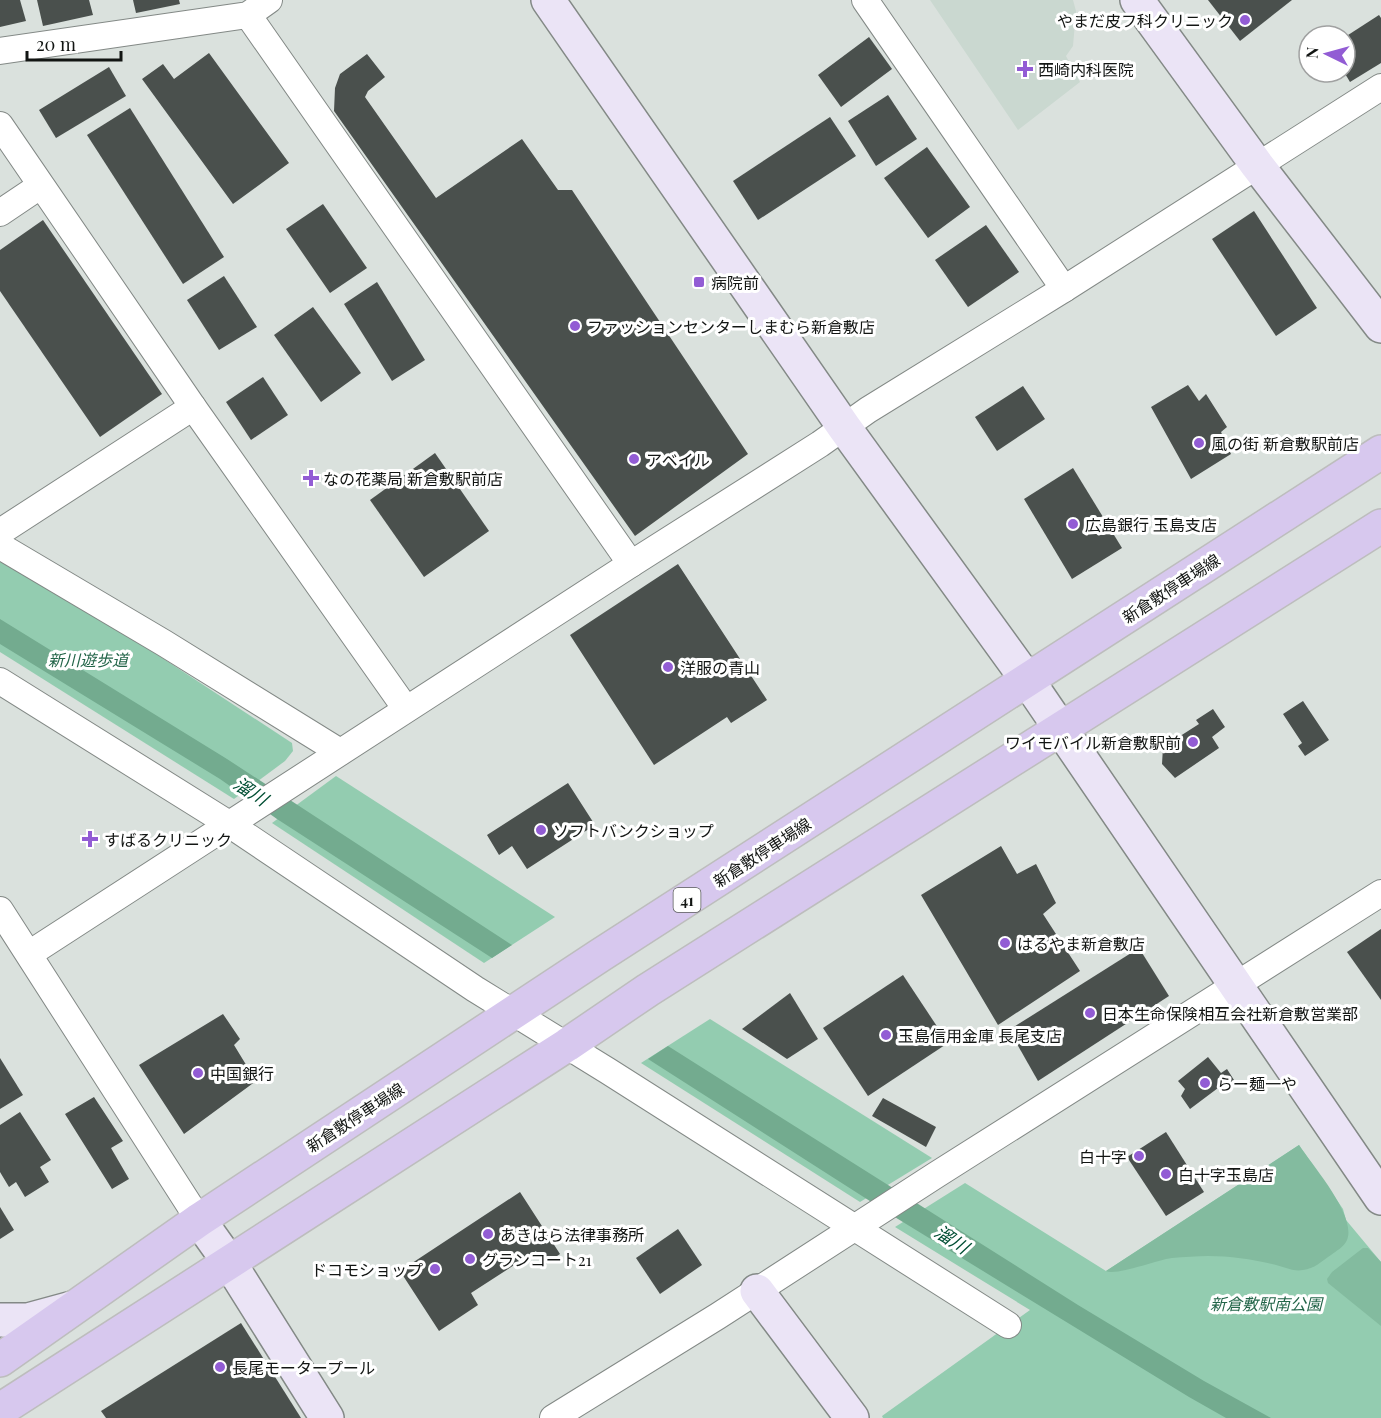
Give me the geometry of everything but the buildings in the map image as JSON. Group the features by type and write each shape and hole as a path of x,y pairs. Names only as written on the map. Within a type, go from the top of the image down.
{"main road":[{"name":"新倉敷停車場線","path":"0,1360 199,1220 599,956 1381,452"},
{"path":"0,1410 567,1045 648,990 1381,526"}],"street":[{"path":"0,51 248,15 269,0"},
{"path":"548,0 844,427 1028,681 1381,1198"},
{"path":"865,0 1064,289"},
{"path":"1137,0 1257,165 1381,326"},
{"path":"248,15 631,564"},
{"path":"29,954 844,427 1381,87"},
{"path":"0,125 193,407 406,709"},
{"path":"0,213 40,186"},
{"path":"0,531 193,407"},
{"path":"0,546 164,643 340,752"},
{"path":"0,681 229,824 475,989 856,1227 1008,1325"},
{"path":"554,1418 1381,893"},
{"path":"0,910 199,1220 229,1262 327,1418"},
{"path":"757,1291 852,1418"},
{"path":"0,1320 28,1320 75,1307"}],"shaded area":[{"name":"西崎内科医院","path":"930,0 1073,0 1076,11 1073,46 1066,56 1080,82 1018,130"},
{"path":"1299,1145 1332,1191 1346,1218 1348,1230 1344,1245 1318,1264 1307,1269 1295,1270 1248,1259 1199,1256 1172,1258 1119,1271 1106,1271"},
{"path":"1363,1248 1368,1248 1381,1262 1381,1326 1328,1283 1327,1279 1332,1272"}],"green space":[{"name":"新川遊歩道","path":"0,562 6,563 112,625 292,743 293,751 285,761 234,799 0,652"},
{"path":"336,776 555,917 484,963 272,823"},
{"path":"710,1019 932,1158 860,1202 641,1063"},
{"name":"新倉敷駅南公園","path":"1299,1145 1343,1209 1346,1220 1381,1262 1381,1418 883,1418 882,1416 1030,1310 895,1227 965,1183 1106,1271"}],"water":[{"name":"溜川","path":"0,619 227,759 512,945 492,958 277,819 220,779 0,644"},
{"name":"溜川","path":"668,1046 1078,1305 1204,1381 1271,1418 1226,1418 898,1219 648,1059"}],"place":[{"name":"やまだ皮フ科クリニック","path":"1245,20"},
{"name":"西崎内科医院","path":"1025,69"},
{"name":"病院前","path":"699,282"},
{"name":"ファッションセンターしまむら新倉敷店","path":"575,326"},
{"name":"風の街 新倉敷駅前店","path":"1199,443"},
{"name":"アベイル","path":"634,459"},
{"name":"なの花薬局 新倉敷駅前店","path":"311,478"},
{"name":"広島銀行 玉島支店","path":"1073,524"},
{"name":"洋服の青山","path":"668,667"},
{"name":"ワイモバイル新倉敷駅前","path":"1193,742"},
{"name":"ソフトバンクショップ","path":"541,830"},
{"name":"すばるクリニック","path":"90,839"},
{"name":"はるやま新倉敷店","path":"1005,943"},
{"name":"日本生命保険相互会社新倉敷営業部","path":"1090,1013"},
{"name":"玉島信用金庫 長尾支店","path":"886,1035"},
{"name":"中国銀行","path":"198,1073"},
{"name":"らー麺一や","path":"1205,1083"},
{"name":"白十字","path":"1139,1156"},
{"name":"白十字玉島店","path":"1166,1174"},
{"name":"あきはら法律事務所","path":"488,1234"},
{"name":"グランコート21","path":"470,1259"},
{"name":"ドコモショップ","path":"435,1269"},
{"name":"長尾モータープール","path":"220,1367"}]}
